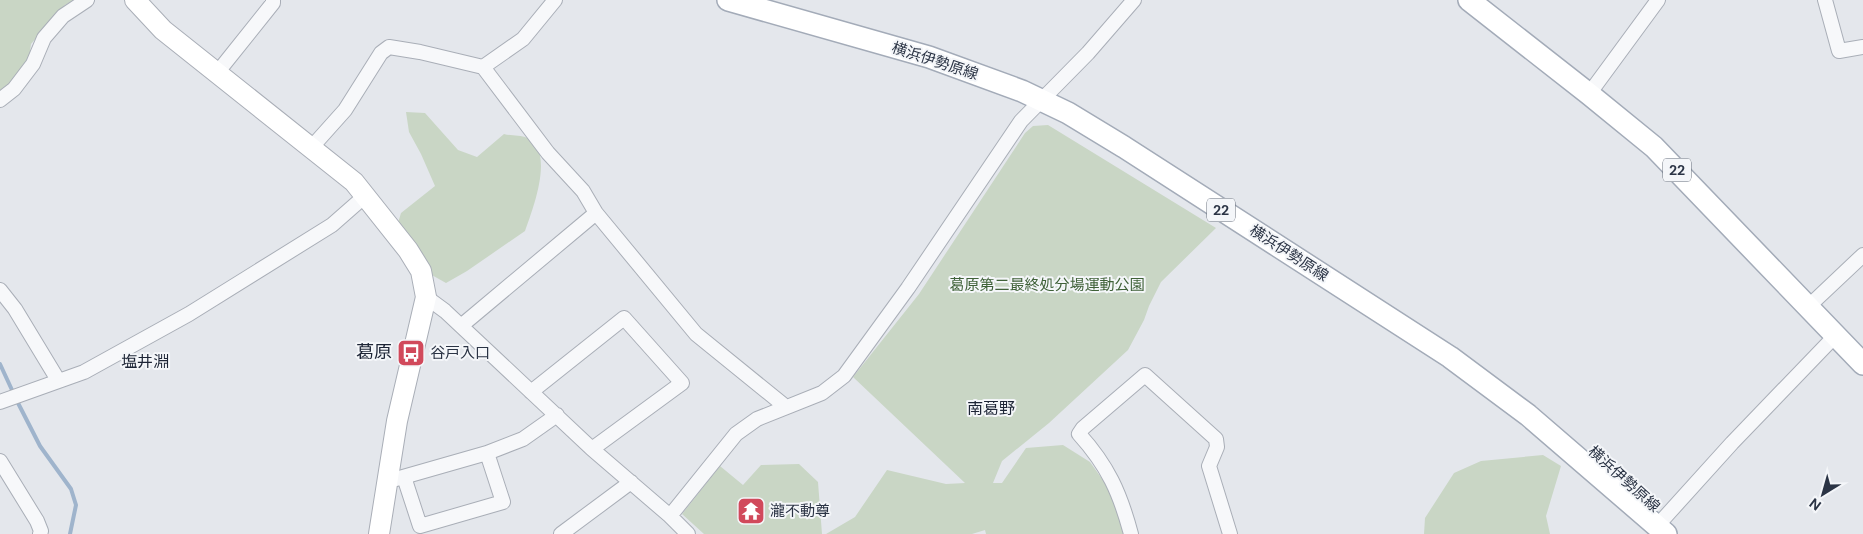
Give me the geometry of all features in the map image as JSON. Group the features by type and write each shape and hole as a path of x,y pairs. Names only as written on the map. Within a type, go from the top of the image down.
{"main road":[{"name":"横浜伊勢原線","path":"728,0 929,57 1022,91 1045,95"},
{"name":"横浜伊勢原線","path":"779,0 918,39 1045,95 1068,114 1124,147 1450,357 1528,415 1663,525 1684,534"},
{"name":"22","path":"1469,0 1640,135 1668,160 1863,364"}],"street":[{"path":"0,100 14,89 33,64 44,38 63,16 87,0"},
{"path":"135,0 162,30 354,182 408,250 421,271 426,297 397,421 395,480 378,534"},
{"path":"217,73 273,3 273,0"},
{"path":"483,67 523,39 555,0"},
{"path":"670,516 736,434 757,419 822,393 844,376 908,288 1021,121 1088,53 1134,0"},
{"path":"1589,94 1658,0"},
{"path":"1825,0 1839,51 1863,46"},
{"path":"311,148 345,110 381,54 389,47 420,52 483,67 548,153 584,191 596,213 696,334 786,407"},
{"path":"0,402 84,372 189,314 332,225 365,196"},
{"path":"462,326 596,213"},
{"path":"1809,306 1863,255"},
{"path":"0,290 15,309 58,380"},
{"path":"426,297 462,326 592,449 670,516 684,532"},
{"path":"531,392 624,318 682,383 592,449"},
{"path":"1663,525 1732,443 1836,335"},
{"path":"1131,534 1123,505 1108,471 1097,454 1079,434 1083,428 1145,375 1216,439 1217,447 1209,466 1230,534"},
{"path":"395,480 487,453 523,439 557,415"},
{"path":"395,480 420,526 503,502 487,453"},
{"path":"0,462 37,521 41,531 40,534"},
{"path":"561,534 631,482"}],"green space":[{"path":"0,0 74,0 65,5 31,44 29,59 0,92"},
{"path":"406,112 425,113 458,150 477,157 504,134 527,138 536,145 540,155 540,182 525,231 467,271 446,283 430,274 398,223 401,213 435,186 409,132"},
{"name":"葛原第二最終処分場運動公園","path":"1048,125 1216,228 1161,282 1128,350 1049,423 1002,461 993,483 1002,483 1026,448 1063,445 1090,462 1125,511 1128,534 986,534 985,530 972,534 826,534 855,517 887,470 946,484 965,483 853,377 919,294 1025,133 1033,126"},
{"path":"1543,455 1561,466 1546,516 1550,534 1424,534 1425,518 1454,473 1481,461"},
{"path":"799,464 818,482 822,534 704,534 682,514 720,466 743,485 761,465"}],"waterway":[{"path":"0,364 40,446 71,489 76,505 70,534"}],"place":[{"name":"谷戸入口","path":"411,353"},
{"name":"瀧不動尊","path":"751,511"}],"district":[{"name":"葛原","path":"374,352"},
{"name":"塩井淵","path":"145,361"},
{"name":"南葛野","path":"991,408"}]}
